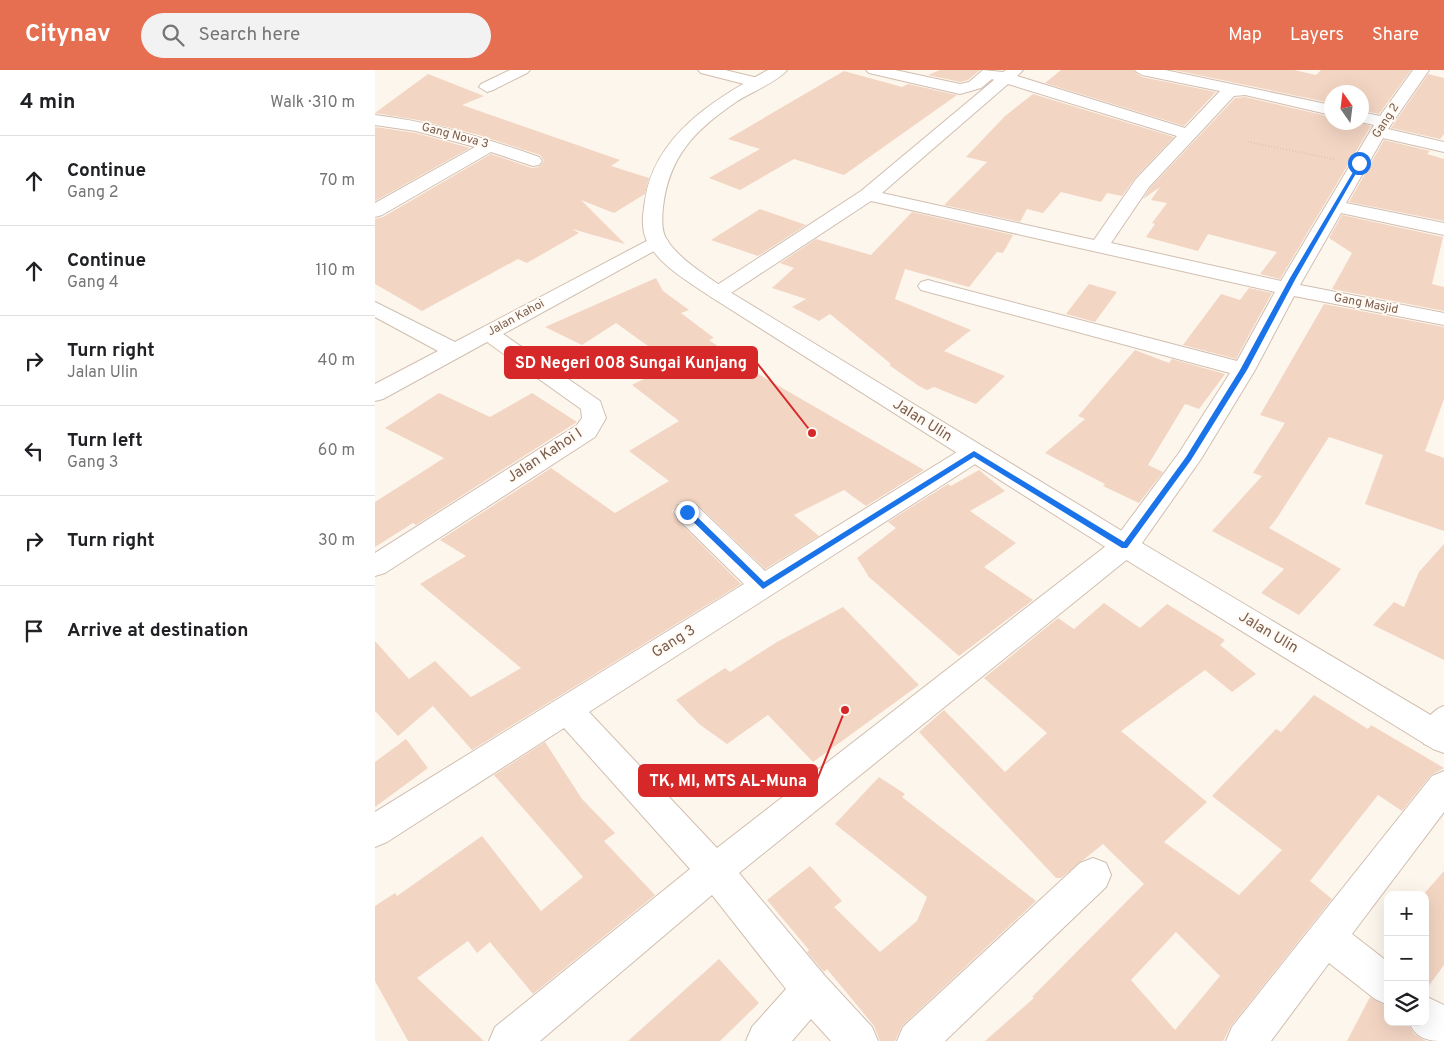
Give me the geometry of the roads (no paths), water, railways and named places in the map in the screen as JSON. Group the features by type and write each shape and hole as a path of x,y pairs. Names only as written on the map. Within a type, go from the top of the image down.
{"street":[{"path":"487,87 522,70"},
{"path":"706,70 756,82"},
{"path":"657,241 653,228 653,198 657,181 672,153 689,129 756,82 779,70"},
{"path":"874,70 960,89 975,85 1001,73 1187,134"},
{"path":"1142,70 1324,108"},
{"name":"Gang 2","path":"509,1041 715,872 1125,546 1188,458 1244,370 1359,163 1381,127 1421,70"},
{"path":"718,293 868,195 1001,73"},
{"path":"1098,248 1142,184 1229,91 1235,89"},
{"name":"Gang Nova 3","path":"375,120 402,122 452,132 533,161"},
{"path":"1369,121 1381,127 1444,147"},
{"path":"375,211 490,145"},
{"name":"Gang Masjid","path":"868,195 1098,248 1291,284 1444,320"},
{"path":"1335,206 1444,229"},
{"name":"Jalan Ulin","path":"657,241 686,269 718,293 1125,546 1441,731"},
{"name":"Jalan Kahoi","path":"375,394 657,241"},
{"path":"928,286 1244,370"},
{"path":"375,308 455,351"},
{"name":"Jalan Kahoi I","path":"375,566 586,430 594,418 592,406 488,333"},
{"name":"Gang 3","path":"375,831 974,453"},
{"path":"687,512 763,586"},
{"path":"567,709 715,872 811,990 858,1041"},
{"path":"1245,1041 1444,786"},
{"path":"917,1041 1093,875"},
{"path":"1327,938 1384,983"},
{"path":"766,1041 811,990"},
{"path":"1429,1018 1444,1030"}],"place":[{"name":"SD Negeri 008 Sungai Kunjang","path":"812,433"},
{"name":"TK, MI, MTS AL-Muna","path":"845,710"}]}
